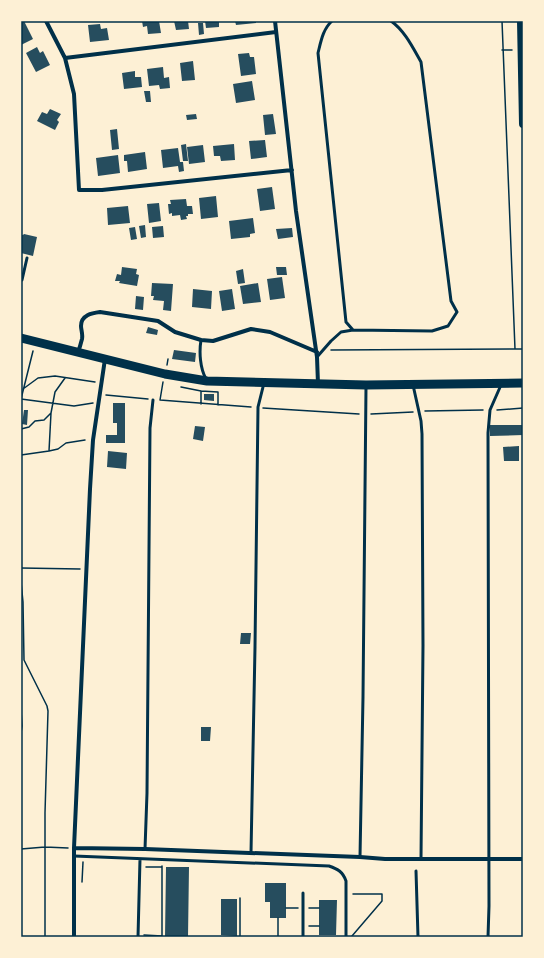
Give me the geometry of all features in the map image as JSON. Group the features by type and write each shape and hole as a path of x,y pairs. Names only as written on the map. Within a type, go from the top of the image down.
{"main road":[{"path":"521,21 523,124"},
{"path":"21,338 165,374 207,381 366,385 523,383"}],"street":[{"path":"46,21 65,58 74,94 79,190 102,190 292,170"},
{"path":"275,21 292,170 317,358 318,384"},
{"path":"65,58 276,32"},
{"path":"78,352 82,338 80,327 81,321 85,316 91,313 100,312 158,322 175,332 201,340 213,341 251,329 270,332 316,352"},
{"path":"74,937 74,848 86,570 93,440 100,383 105,359"},
{"path":"74,848 251,852 385,859 523,859"}],"lane":[{"path":"332,21 323,34 318,53 346,322 353,330"},
{"path":"317,358 341,332 353,330 432,331 448,326 457,312 450,301 421,62 410,43 391,21"},
{"path":"21,280 27,258"},
{"path":"201,340 200,347 202,372 207,381"},
{"path":"251,852 258,408 264,383"},
{"path":"488,937 488,433 490,410 501,383"},
{"path":"360,857 366,385"},
{"path":"413,385 419,411 422,434 423,653 421,859"},
{"path":"145,849 147,793 150,428 152,400"},
{"path":"74,856 329,866 338,869 344,875 346,881 346,937"},
{"path":"138,936 140,859"},
{"path":"416,871 418,937"},
{"path":"303,893 303,937"}],"path":[{"path":"502,21 515,349"},
{"path":"36,341 22,389 21,399 74,406 98,402"},
{"path":"324,350 523,349"},
{"path":"22,389 38,378 55,376 100,383"},
{"path":"49,451 55,392 65,378"},
{"path":"177,386 202,391 218,392 218,405"},
{"path":"201,404 202,391"},
{"path":"99,395 201,404 366,414 523,408"},
{"path":"21,429 29,427 35,421 44,420 52,413"},
{"path":"21,455 58,449 66,444 78,440 93,440"},
{"path":"21,568 86,570"},
{"path":"21,583 23,602 24,660 48,708 45,937"},
{"path":"21,710 21,733"},
{"path":"21,849 45,847 74,848"},
{"path":"74,884 83,881 83,857"},
{"path":"138,936 162,936 162,860"},
{"path":"140,867 162,868"},
{"path":"346,894 382,894 382,901 351,937"},
{"path":"240,898 240,937"},
{"path":"278,918 278,937"},
{"path":"303,926 319,926"}],"building":[{"path":"24,21 33,39 21,45 21,23"},
{"path":"142,21 159,21 161,33 148,34 147,26 143,27"},
{"path":"174,21 188,21 189,29 176,30"},
{"path":"205,21 219,21 219,27 206,28"},
{"path":"235,21 256,21 256,23 236,25"},
{"path":"198,23 203,23 204,34 199,35"},
{"path":"100,24 101,29 107,28 109,40 90,42 88,25"},
{"path":"37,47 40,53 43,51 50,65 36,72 26,53"},
{"path":"249,53 250,57 254,57 256,74 241,76 238,54"},
{"path":"193,61 195,80 182,81 180,63"},
{"path":"163,67 164,78 169,77 170,88 160,89 159,85 149,86 147,69"},
{"path":"135,71 135,77 141,77 142,87 124,89 122,73"},
{"path":"252,81 255,100 236,103 233,84"},
{"path":"144,91 150,91 151,102 146,102"},
{"path":"50,109 61,114 57,120 59,122 55,130 37,121 42,112 47,114"},
{"path":"196,114 197,119 187,120 186,115"},
{"path":"273,114 276,134 265,135 263,115"},
{"path":"117,129 119,149 112,150 110,130"},
{"path":"265,140 267,157 251,159 249,141"},
{"path":"186,144 188,161 183,161 181,145"},
{"path":"234,144 235,160 221,161 220,156 214,156 213,146"},
{"path":"203,145 205,162 189,164 187,147"},
{"path":"178,148 180,162 183,162 184,171 179,172 178,166 163,168 161,150"},
{"path":"145,152 147,169 128,172 127,161 124,161 124,155"},
{"path":"118,155 120,173 98,176 96,158"},
{"path":"272,187 275,209 260,211 257,189"},
{"path":"216,196 218,217 201,219 199,198"},
{"path":"186,199 187,206 192,206 193,214 188,214 188,216 186,216 187,219 181,220 180,215 172,216 172,213 169,214 168,204 171,204 170,200"},
{"path":"159,203 161,221 149,223 147,204"},
{"path":"128,206 130,223 108,225 107,208"},
{"path":"253,218 255,233 250,234 250,237 231,239 229,221"},
{"path":"145,225 146,237 141,238 139,226"},
{"path":"163,226 164,237 153,238 152,227"},
{"path":"135,227 137,239 131,240 129,228"},
{"path":"292,228 293,237 278,239 276,229"},
{"path":"24,234 37,237 33,256 21,253 21,235"},
{"path":"122,267 137,269 136,274 139,275 137,286 115,281 117,274 121,275"},
{"path":"276,267 286,267 287,275 277,275"},
{"path":"243,269 245,283 238,284 236,271"},
{"path":"282,277 285,298 270,300 267,279"},
{"path":"152,283 173,284 171,311 163,310 164,301 153,300 154,296 151,296"},
{"path":"258,283 261,302 243,304 240,286"},
{"path":"193,289 212,291 211,309 192,307"},
{"path":"232,289 235,309 222,311 219,291"},
{"path":"136,296 144,297 143,310 135,309"},
{"path":"148,327 158,330 157,335 146,333"},
{"path":"174,350 196,353 195,362 172,359"},
{"path":"204,394 214,394 214,401 204,400"},
{"path":"113,403 125,403 125,443 106,443 106,435 117,435 117,423 113,423"},
{"path":"24,410 28,410 27,425 22,424"},
{"path":"490,425 523,425 523,435 490,436"},
{"path":"195,426 205,427 203,441 193,439"},
{"path":"519,446 519,461 504,461 503,447"},
{"path":"108,451 127,453 126,469 107,467"},
{"path":"241,633 251,633 250,644 240,644"},
{"path":"201,727 211,727 210,741 201,741"},
{"path":"166,867 189,867 188,937 165,937"},
{"path":"265,883 286,883 286,918 270,918 270,902 265,902"},
{"path":"221,899 237,899 237,936 221,935"},
{"path":"319,900 337,900 336,935 319,935"}]}
